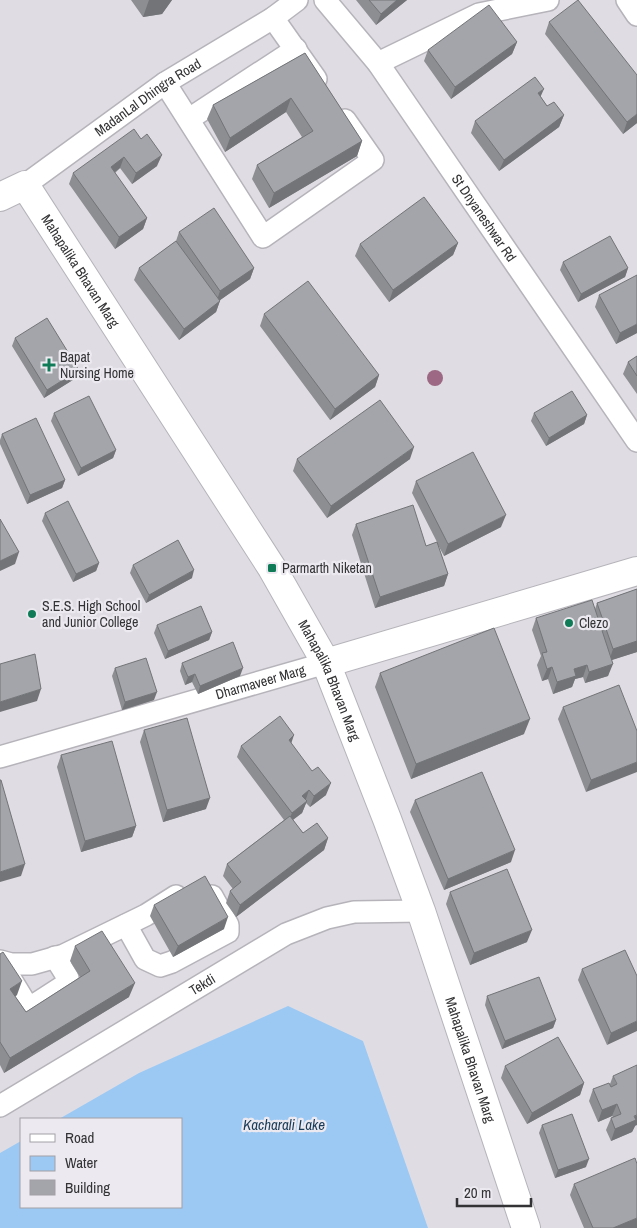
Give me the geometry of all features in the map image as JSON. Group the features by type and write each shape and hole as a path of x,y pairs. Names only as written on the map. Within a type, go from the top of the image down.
{"street":[{"name":"MadanLal Dhingra Road","path":"0,197 25,185 165,83 273,18 297,0"},
{"name":"St Dnyaneshwar Rd","path":"325,0 378,63 637,440"},
{"path":"378,63 479,14 548,0"},
{"path":"627,0 637,15"},
{"path":"165,83 263,237 373,160 273,18"},
{"path":"189,119 296,49"},
{"name":"Mahapalika Bhavan Marg","path":"25,185 272,568 326,663 421,911 526,1228"},
{"name":"Dharmaveer Marg","path":"0,757 637,571"},
{"path":"0,961 11,964 32,964 64,955 126,924 146,914 195,884 206,884 228,925 228,932 172,962 160,966 145,959 126,924"},
{"name":"Tekdi","path":"0,1106 286,934 327,918 354,912 421,911"},
{"path":"0,961 26,1004 34,1005 68,983 68,978 55,957"}],"water":[{"name":"Kacharali Lake","path":"288,1006 363,1041 428,1228 0,1228 0,1153 20,1142 20,1208 182,1208 182,1118 61,1118 139,1073"}],"building":[{"path":"369,0 397,0 381,14"},
{"path":"578,0 637,75 637,114 627,122 549,22"},
{"path":"489,5 517,42 455,87 428,50"},
{"path":"305,53 362,141 274,193 257,165 313,131 291,98 230,138 213,105"},
{"path":"535,77 544,89 538,93 547,106 554,102 564,115 504,160 475,121"},
{"path":"134,129 141,139 147,134 162,155 136,173 124,157 111,167 147,218 119,237 73,173"},
{"path":"424,197 458,243 393,290 360,244"},
{"path":"214,208 254,268 220,291 179,232"},
{"path":"610,236 628,268 581,294 563,262"},
{"path":"176,241 220,301 184,329 139,268"},
{"path":"637,275 637,324 620,333 599,295"},
{"path":"308,281 379,375 335,409 264,314"},
{"path":"47,318 79,370 47,390 15,338"},
{"path":"637,356 637,376 628,362"},
{"path":"572,391 587,415 549,438 534,413"},
{"path":"89,396 116,450 81,468 54,413"},
{"path":"380,400 414,447 331,506 297,459"},
{"path":"36,418 65,480 30,495 2,434"},
{"path":"473,452 506,515 448,544 416,481"},
{"path":"68,501 99,563 76,574 45,513"},
{"path":"413,505 426,546 437,542 448,574 380,597 356,524"},
{"path":"0,519 19,552 0,561"},
{"path":"178,540 194,570 149,595 133,565"},
{"path":"637,589 637,641 613,649 597,603"},
{"path":"592,600 613,664 589,672 587,665 574,669 576,676 557,682 552,667 547,669 542,653 547,652 536,618"},
{"path":"201,606 212,632 168,651 157,625"},
{"path":"494,628 530,719 416,764 380,673"},
{"path":"233,642 243,668 200,686 195,674 188,677 182,663"},
{"path":"35,654 41,689 0,702 0,664"},
{"path":"146,658 157,692 125,702 115,668"},
{"path":"619,685 637,731 637,762 591,780 563,707"},
{"path":"280,716 294,735 289,740 312,771 318,767 331,783 314,796 309,790 302,796 307,801 292,813 241,746"},
{"path":"187,718 210,798 167,810 144,730"},
{"path":"112,741 136,826 85,841 61,755"},
{"path":"482,772 515,850 448,879 415,800"},
{"path":"0,780 25,864 0,872"},
{"path":"290,816 303,833 317,823 328,838 240,905 230,891 241,882 227,864"},
{"path":"507,869 532,930 474,953 450,892"},
{"path":"205,876 228,917 178,946 154,905"},
{"path":"102,931 135,983 10,1058 0,1042 0,954 3,952 22,981 10,989 26,1012 90,971 75,946"},
{"path":"625,950 637,976 637,1021 611,1033 582,969"},
{"path":"539,977 556,1020 505,1041 487,996"},
{"path":"558,1037 584,1083 532,1113 505,1066"},
{"path":"637,1065 637,1115 634,1116 636,1120 615,1129 611,1118 621,1114 617,1104 602,1110 593,1089 609,1083 611,1087 617,1084 613,1076"},
{"path":"572,1114 589,1159 558,1170 542,1125"},
{"path":"635,1158 637,1164 637,1218 613,1228 593,1228 574,1184"}],"place":[{"name":"Bapat Nursing Home","path":"49,365"},
{"name":"Parmarth Niketan","path":"272,568"},
{"name":"S.E.S. High School and Junior College","path":"32,614"},
{"name":"Clezo","path":"569,623"}]}
